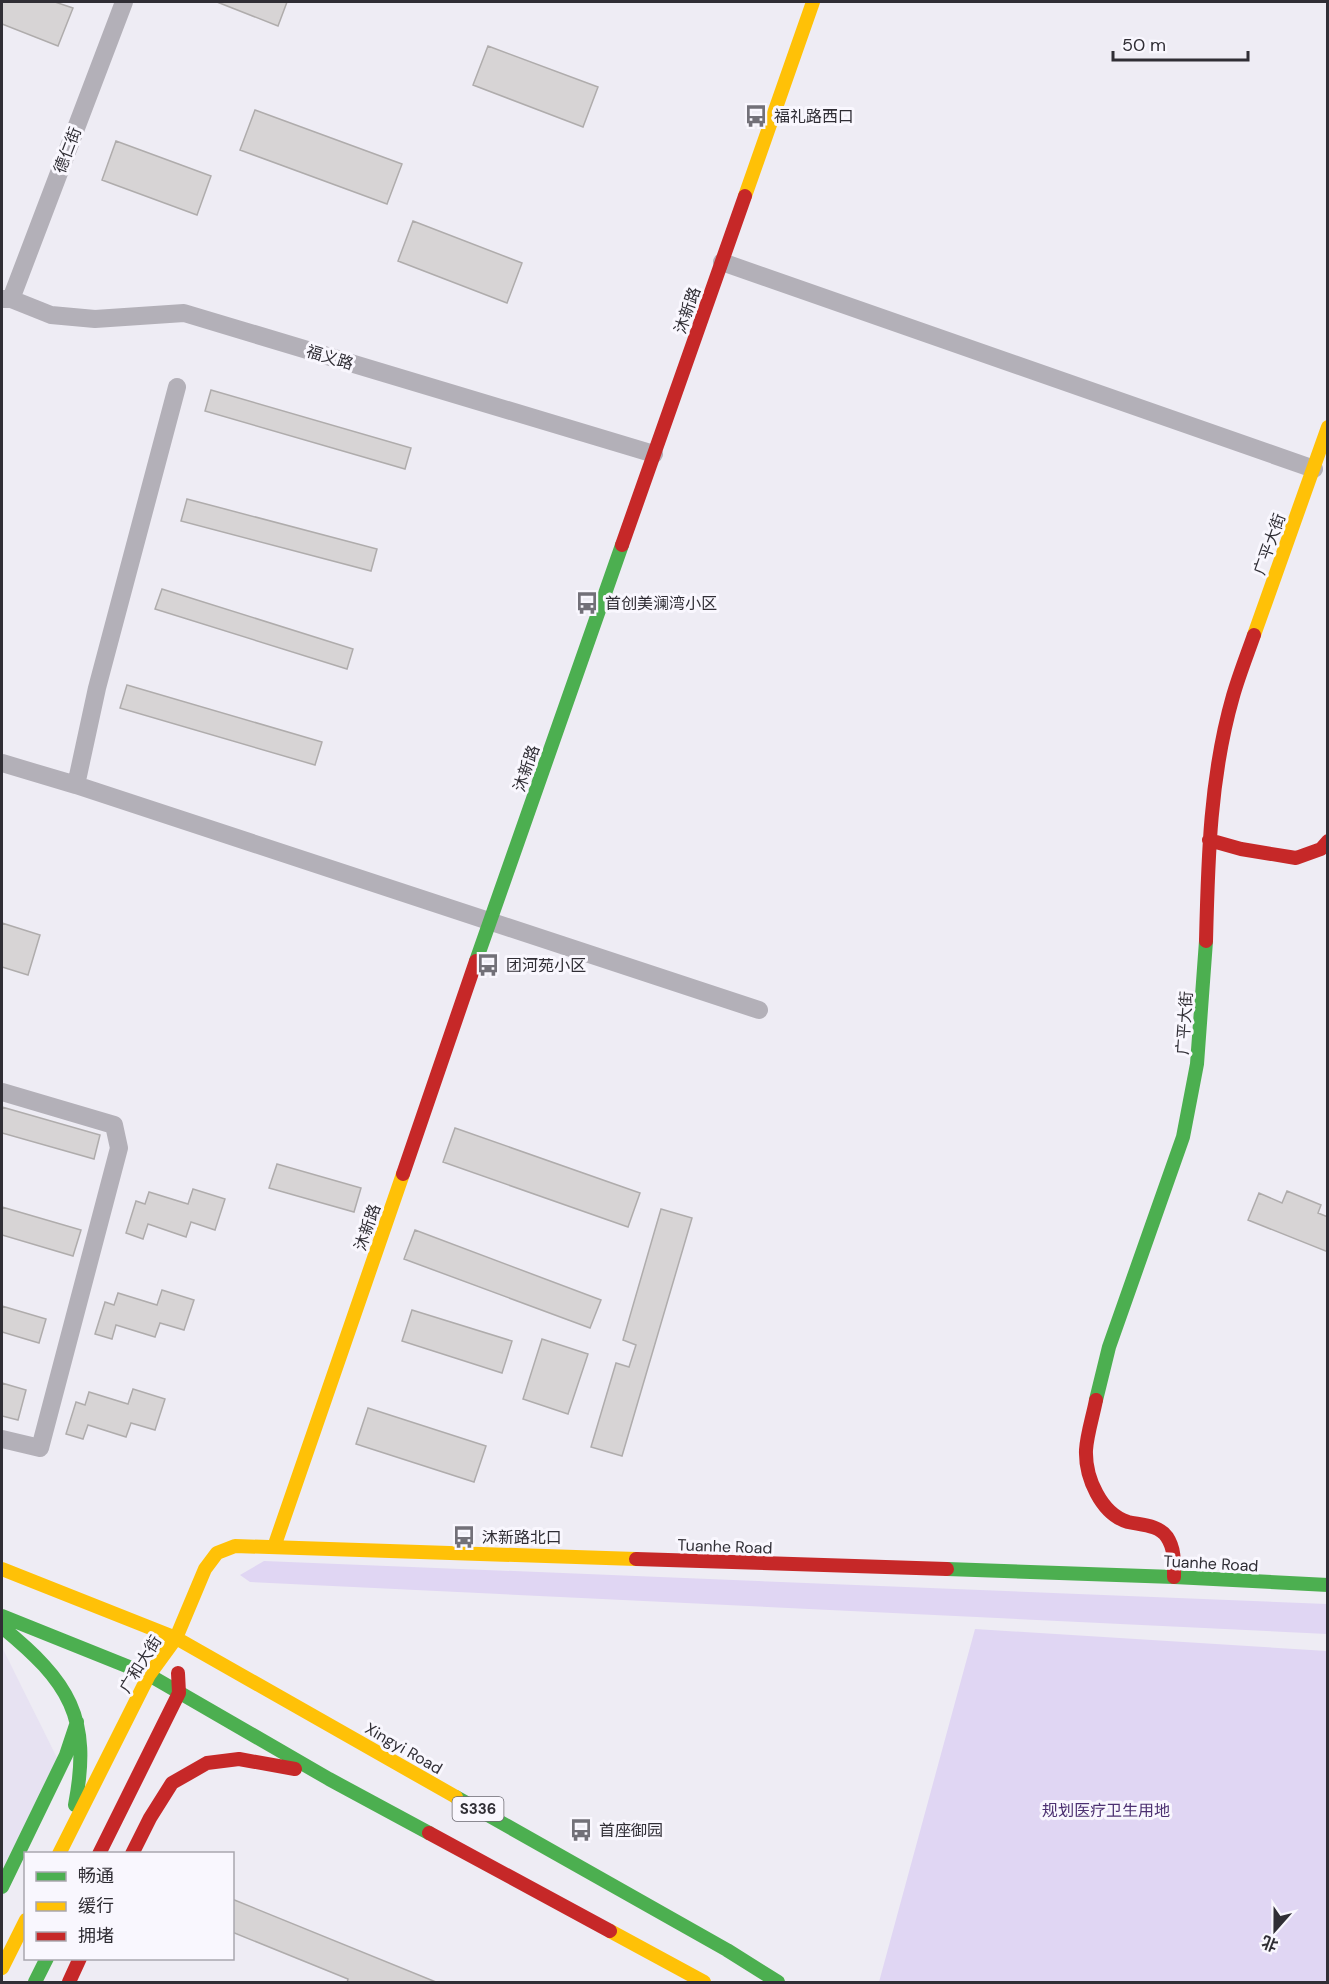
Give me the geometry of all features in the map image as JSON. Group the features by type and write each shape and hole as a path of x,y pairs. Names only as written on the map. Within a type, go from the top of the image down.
{"street":[{"name":"德仁街","path":"6,299 124,2"},
{"name":"沐新路","path":"274,1547 490,922 813,2"},
{"path":"722,262 1314,469"},
{"name":"福义路","path":"6,299 51,315 94,319 184,313 654,454"},
{"path":"76,785 97,688 177,387"},
{"name":"广平大街","path":"1174,1577 1174,1553 1166,1535 1150,1526 1126,1521 1113,1515 1102,1503 1091,1480 1086,1451 1109,1347 1183,1137 1191,1107 1203,1007 1209,840 1215,783 1233,695 1328,427"},
{"path":"2,763 76,785 759,1010"},
{"path":"1209,840 1241,849 1296,858 1321,849 1328,841"},
{"path":"2,1092 114,1125 119,1148 40,1448 2,1439"},
{"name":"Tuanhe Road","path":"176,1638 190,1600 208,1564 217,1552 235,1546 1174,1577 1328,1585"},
{"name":"Xingyi Road","path":"2,1569 176,1638 727,1950 778,1983"},
{"name":"S336","path":"2,1616 148,1676 329,1779 704,1983"},
{"path":"2,1627 21,1642 67,1695 80,1730 81,1777 71,1830"},
{"name":"广和大街","path":"60,1852 148,1676 176,1638"},
{"name":"广和大街","path":"100,1852 179,1693 176,1638"},
{"path":"2,1887 66,1755 77,1722"},
{"path":"133,1852 150,1818 172,1783 207,1763 239,1759 287,1767 329,1779"},
{"path":"2,1968 24,1924"},
{"path":"35,1983 46,1960"},
{"path":"69,1983 80,1960"}],"shaded area":[{"path":"2,1647 63,1770 2,1900"}],"green space":[{"path":"264,1561 1327,1604 1327,1634 250,1582 240,1575"},
{"name":"规划医疗卫生用地","path":"975,1629 1327,1651 1327,1982 879,1982"}],"building":[{"path":"2,2 55,2 73,8 58,46 2,24"},
{"path":"217,2 287,2 278,26"},
{"path":"488,46 598,87 583,127 473,85"},
{"path":"255,110 402,164 387,204 240,150"},
{"path":"116,141 211,176 197,215 102,180"},
{"path":"413,221 522,263 507,303 398,261"},
{"path":"211,390 411,448 405,469 205,411"},
{"path":"187,499 377,549 371,571 181,521"},
{"path":"162,589 353,649 347,669 155,609"},
{"path":"127,685 322,742 315,765 120,708"},
{"path":"2,923 40,935 28,975 2,967"},
{"path":"2,1107 100,1135 94,1159 2,1133"},
{"path":"455,1128 640,1193 628,1227 443,1162"},
{"path":"277,1164 361,1188 354,1212 269,1188"},
{"path":"193,1189 225,1199 215,1230 191,1222 186,1237 148,1224 143,1239 126,1233 136,1201 145,1204 149,1192 188,1204"},
{"path":"1287,1191 1321,1205 1318,1213 1328,1217 1328,1252 1248,1220 1259,1193 1282,1203"},
{"path":"2,1207 81,1230 73,1256 2,1235"},
{"path":"661,1209 692,1218 622,1456 591,1447 616,1363 629,1367 636,1345 623,1340"},
{"path":"415,1230 601,1300 590,1328 404,1259"},
{"path":"162,1290 194,1300 184,1330 160,1323 155,1337 116,1325 112,1339 95,1334 105,1302 114,1305 118,1293 157,1305"},
{"path":"2,1306 46,1319 39,1343 2,1332"},
{"path":"412,1310 512,1341 502,1373 402,1341"},
{"path":"542,1339 588,1354 568,1414 523,1399"},
{"path":"2,1383 26,1390 18,1420 2,1416"},
{"path":"133,1389 165,1399 155,1430 131,1423 126,1437 88,1425 83,1439 66,1434 76,1402 85,1405 89,1392 128,1404"},
{"path":"368,1408 486,1446 474,1482 356,1444"},
{"path":"234,1900 436,1983 347,1983 348,1979 234,1933"}],"traffic: fast":[{"path":"476,961 622,545"},
{"path":"1096,1400 1109,1347 1183,1137 1197,1064 1206,941"},
{"path":"947,1569 1328,1585"},
{"path":"2,1616 149,1675 329,1779 429,1833"},
{"path":"2,1627 44,1666 59,1684 70,1704 77,1725 80,1748 75,1805"},
{"path":"2,1887 66,1755 77,1722"},
{"path":"456,1797 727,1950 778,1982"},
{"path":"35,1982 46,1960"}],"traffic: slow":[{"path":"745,196 813,2"},
{"path":"1254,635 1328,427"},
{"path":"274,1547 403,1174"},
{"path":"176,1638 205,1569 217,1553 235,1546 636,1559"},
{"path":"2,1569 176,1638 456,1797"},
{"path":"60,1852 149,1675 176,1638"},
{"path":"2,1968 24,1924"},
{"path":"610,1931 704,1982"}],"traffic: jam":[{"path":"622,545 745,196"},
{"path":"1206,941 1209,848 1219,756 1233,696 1254,635"},
{"path":"1209,840 1241,849 1296,858 1321,849 1328,841"},
{"path":"403,1174 476,961"},
{"path":"1096,1400 1086,1450 1088,1472 1096,1493 1118,1518 1155,1528 1164,1533 1173,1551 1174,1577"},
{"path":"636,1559 947,1569"},
{"path":"100,1852 179,1693 178,1673"},
{"path":"133,1852 150,1818 172,1783 207,1763 239,1759 295,1769"},
{"path":"429,1833 610,1931"},
{"path":"69,1982 79,1960"}],"place":[{"name":"福礼路西口","path":"756,116"},
{"name":"首创美澜湾小区","path":"587,603"},
{"name":"团河苑小区","path":"488,965"},
{"name":"沐新路北口","path":"464,1537"},
{"name":"首座御园","path":"581,1830"}]}
